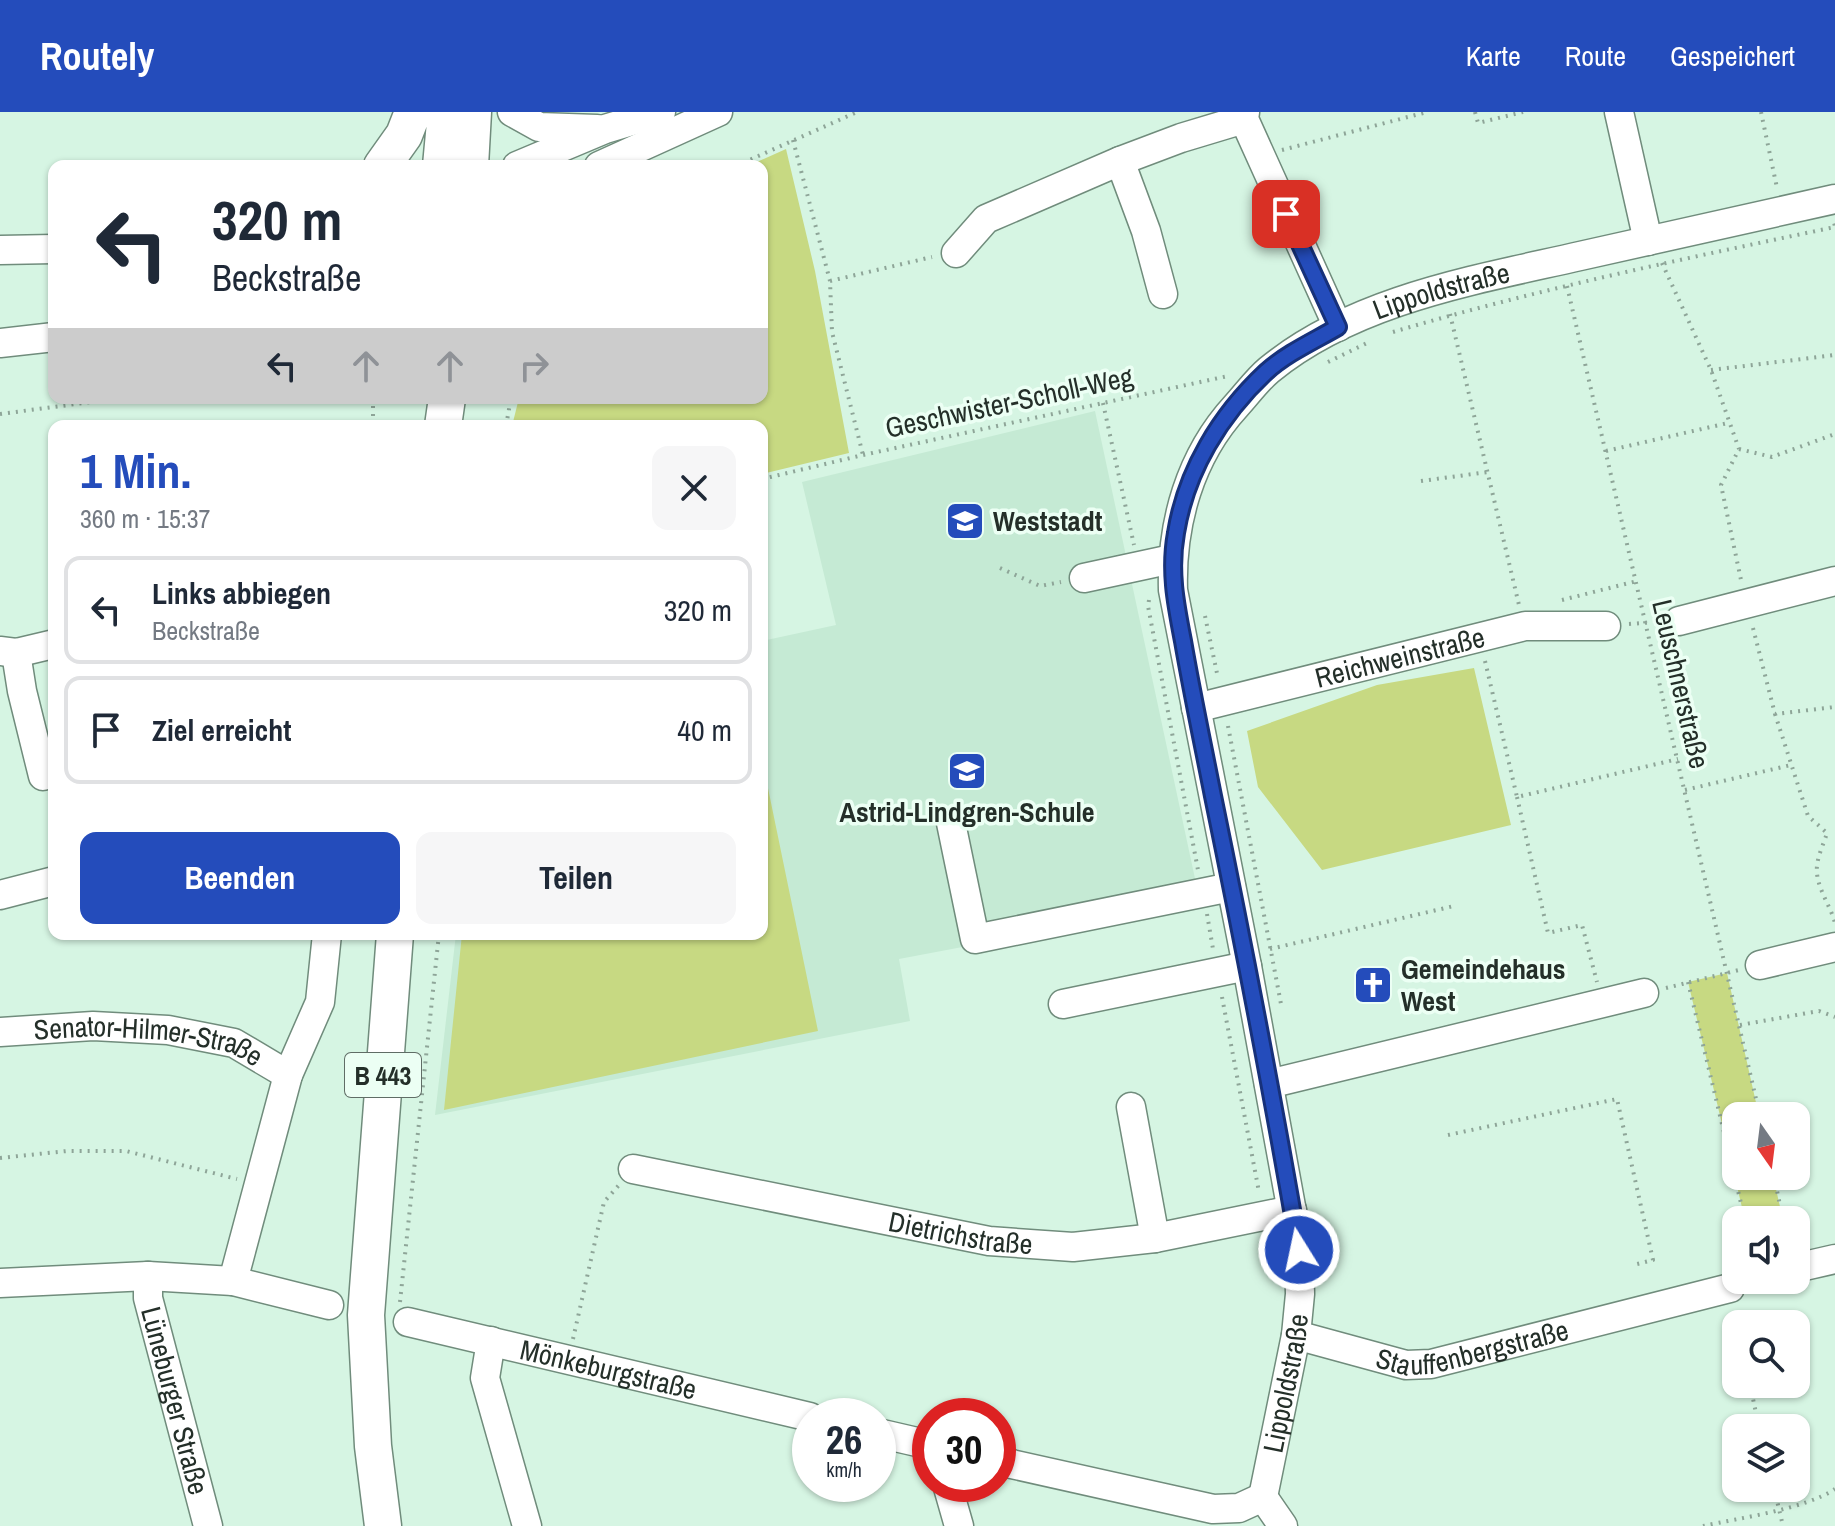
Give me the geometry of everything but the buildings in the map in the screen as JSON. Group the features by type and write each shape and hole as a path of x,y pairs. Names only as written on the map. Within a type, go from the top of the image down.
{"main road":[{"path":"386,160 404,135 413,112"},
{"path":"442,160 446,112"},
{"path":"470,160 473,112"},
{"name":"B 443","path":"383,1526 373,1446 366,1315 395,940"}],"street":[{"path":"512,112 539,127 605,129"},
{"path":"531,160 605,129 661,112"},
{"path":"612,160 718,112"},
{"path":"1619,112 1648,241"},
{"path":"956,253 986,219 1120,161 1244,116 1338,327"},
{"path":"1120,161 1146,231 1163,294"},
{"name":"Lippoldstraße","path":"1263,1497 1296,1335 1300,1294 1299,1250 1173,590 1155,563 1176,531 1186,493 1202,453 1224,419 1267,372 1294,351 1375,311 1444,289 1561,260 1835,199"},
{"path":"0,250 48,249"},
{"path":"1,343 48,329"},
{"path":"1,343 48,338"},
{"path":"1084,578 1155,563"},
{"path":"1679,621 1835,581"},
{"name":"Reichweinstraße","path":"1196,708 1525,626 1606,626"},
{"path":"43,776 22,691 8,652 48,645"},
{"path":"951,823 975,939 1231,887"},
{"path":"0,895 48,883"},
{"name":"Senator-Hilmer-Straße","path":"233,1281 288,1075 320,1002 326,940"},
{"path":"1760,965 1835,947"},
{"path":"1063,1004 1217,972 1246,960"},
{"path":"1269,1084 1644,993"},
{"name":"Senator-Hilmer-Straße","path":"0,1032 93,1026 168,1030 234,1043 288,1075"},
{"path":"1131,1107 1155,1238"},
{"name":"Dietrichstraße","path":"633,1169 989,1241 1073,1247 1155,1238 1292,1210"},
{"path":"1810,1265 1835,1259"},
{"path":"0,1283 148,1276 233,1281 329,1305"},
{"name":"Lüneburger Straße","path":"148,1276 148,1298 208,1526"},
{"name":"Stauffenbergstraße","path":"1296,1335 1406,1365 1431,1364 1722,1290"},
{"name":"Mönkeburgstraße","path":"404,1313 491,1341 568,1361 792,1413"},
{"path":"491,1341 485,1378 527,1526"},
{"path":"1016,1465 1213,1509 1239,1508 1263,1497 1283,1526"},
{"path":"952,1502 959,1526"}],"path":[{"path":"749,160 857,112"},
{"path":"1260,155 1427,112"},
{"path":"1475,112 1478,123 1523,112"},
{"path":"1761,112 1783,211"},
{"path":"793,140 830,281 832,332 863,455"},
{"path":"1648,241 1663,265 1711,370 1739,449 1721,485 1746,604 1775,714 1808,816 1827,833 1817,867 1823,896 1831,908 1835,923"},
{"path":"830,281 956,253"},
{"name":"Leuschnerstraße","path":"1561,260 1757,1102"},
{"path":"1444,289 1525,626"},
{"path":"1711,370 1835,355"},
{"name":"Geschwister-Scholl-Weg","path":"768,478 1231,376 1223,387"},
{"path":"1103,403 1155,563 1148,606 1263,1215"},
{"path":"0,414 76,404"},
{"path":"1606,451 1728,423"},
{"path":"1739,449 1772,457 1835,434"},
{"path":"1421,481 1488,472"},
{"path":"1148,606 1155,563"},
{"path":"1000,568 1040,586 1084,578"},
{"path":"1550,603 1637,581"},
{"path":"1606,626 1679,621"},
{"path":"1480,639 1548,933 1582,925 1602,1003"},
{"path":"1775,714 1835,707"},
{"path":"1517,797 1678,759"},
{"path":"1685,790 1791,765"},
{"path":"1246,960 1454,906"},
{"path":"404,1313 438,940"},
{"path":"1644,993 1760,965"},
{"path":"1688,982 1742,1206"},
{"path":"1740,1025 1819,1011 1835,1017"},
{"path":"1448,1135 1617,1099 1653,1260 1637,1264"},
{"path":"0,1158 67,1151 126,1151 258,1185"},
{"path":"568,1361 604,1202 633,1169"},
{"path":"1703,1526 1779,1509 1835,1489"},
{"path":"1777,1502 1783,1526"}],"shaded area":[{"name":"Astrid-Lindgren-Schule","path":"1095,411 1200,902 899,959 910,1021 435,1115 455,940 768,940 768,640 836,625 802,482"}],"green space":[{"path":"786,149 815,271 849,453 768,473 768,420 514,420 518,404 768,404 768,160 761,160"},
{"path":"1474,668 1511,825 1322,870 1258,787 1247,731 1377,685"},
{"path":"768,788 818,1031 444,1110 461,940 768,940"},
{"path":"1727,973 1756,1102 1722,1102 1722,1124 1688,982"},
{"path":"1738,1190 1776,1190 1780,1206 1742,1206"}],"place":[{"name":"Weststadt","path":"965,521"},
{"name":"Astrid-Lindgren-Schule","path":"967,771"},
{"name":"Gemeindehaus West","path":"1373,985"}],"route":[{"path":"1286,214 1338,327 1294,351 1267,372 1224,419 1202,453 1186,493 1172,559 1173,590 1299,1250"}]}
